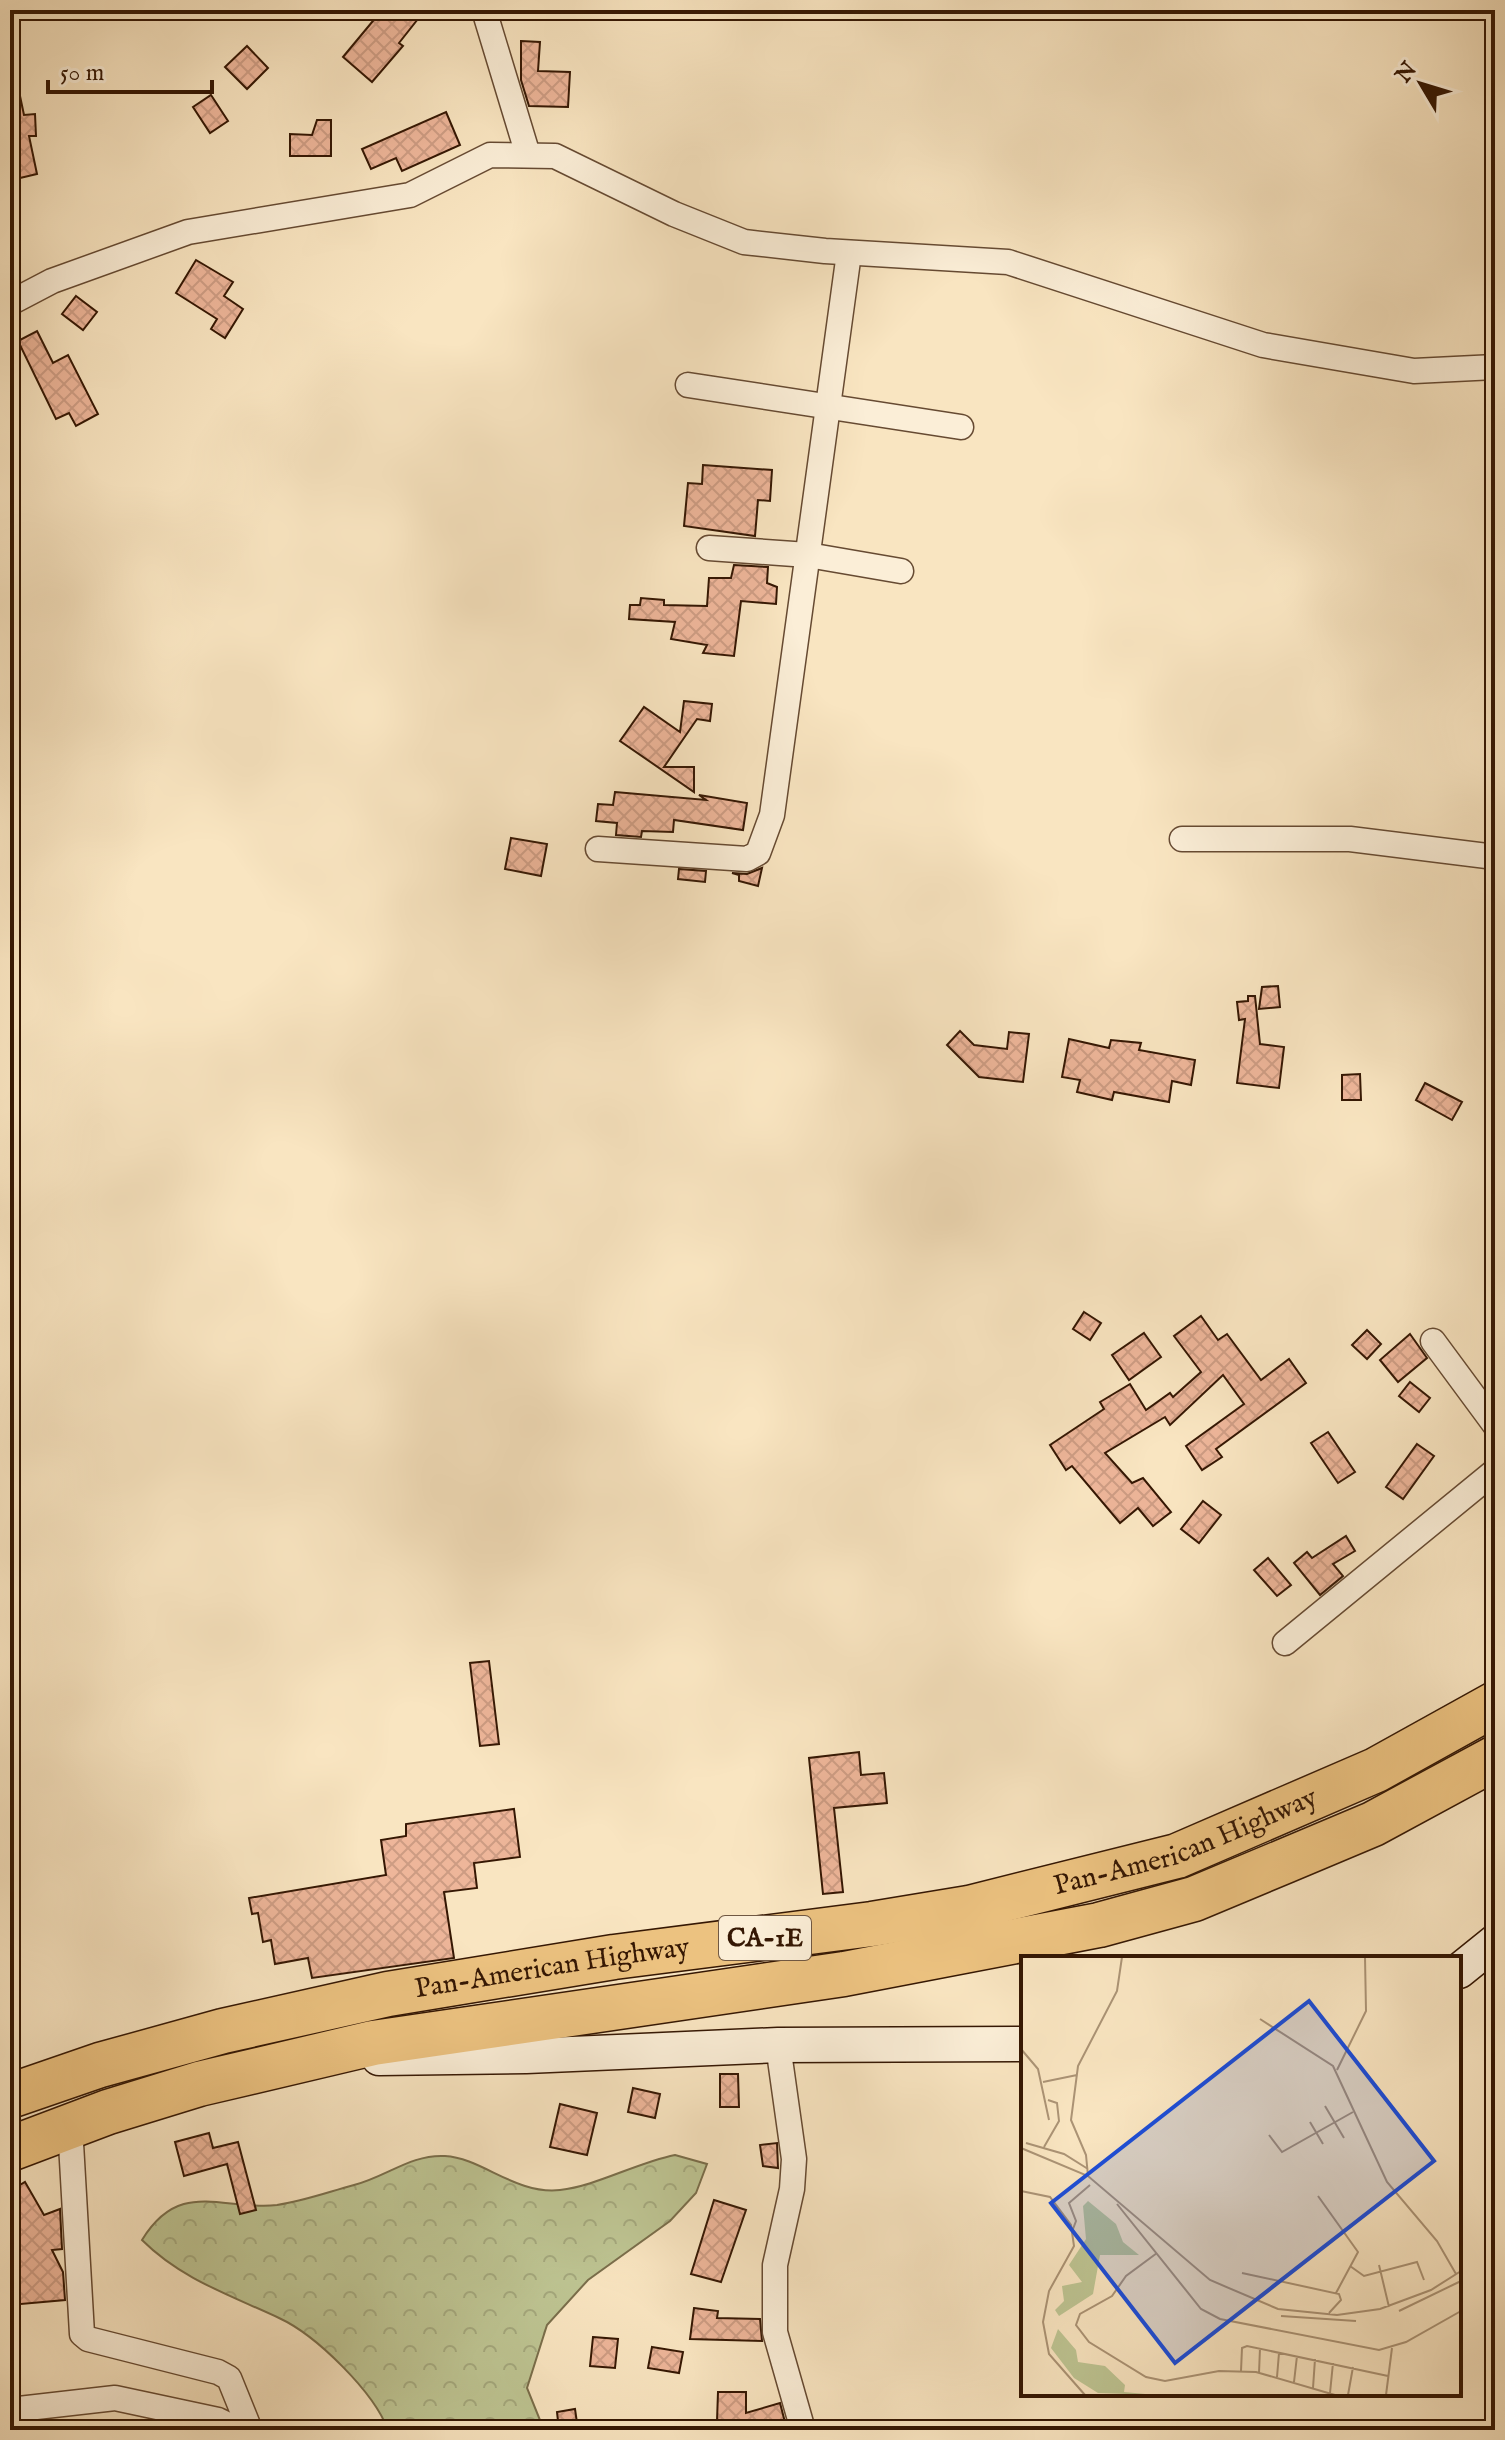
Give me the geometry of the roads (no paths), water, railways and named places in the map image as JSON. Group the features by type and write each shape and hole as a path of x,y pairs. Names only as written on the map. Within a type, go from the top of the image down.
{"highway":[{"name":"Pan-American Highway","path":"10,2096 100,2065 223,2031 388,1994 614,1957 872,1924 969,1908 1177,1856 1376,1770 1495,1704"},
{"name":"Pan-American Highway","path":"10,2149 199,2084 302,2059 458,2028 591,2012 844,1974 1099,1925 1194,1899 1373,1824 1495,1758"}],"main road":[{"path":"1461,1969 1495,1942"},
{"path":"302,2059 526,2056 778,2045 1021,2044"}],"street":[{"path":"484,10 528,155"},
{"path":"10,303 52,281 188,232 410,195 490,155 555,156 674,214 744,242 849,253 1008,262 1263,345 1414,371 1495,367"},
{"path":"598,849 747,859 758,853 772,815 849,253"},
{"path":"688,385 961,427"},
{"path":"709,548 808,555 901,571"},
{"path":"1182,839 1350,839 1495,857"},
{"path":"1433,1341 1495,1425"},
{"path":"1285,1643 1495,1471"},
{"path":"778,2045 794,2159 792,2189 775,2265 775,2332 803,2430"},
{"path":"70,2126 82,2334 88,2339 218,2372 229,2378 250,2430"},
{"path":"10,2410 115,2398 218,2420 239,2430"}]}
